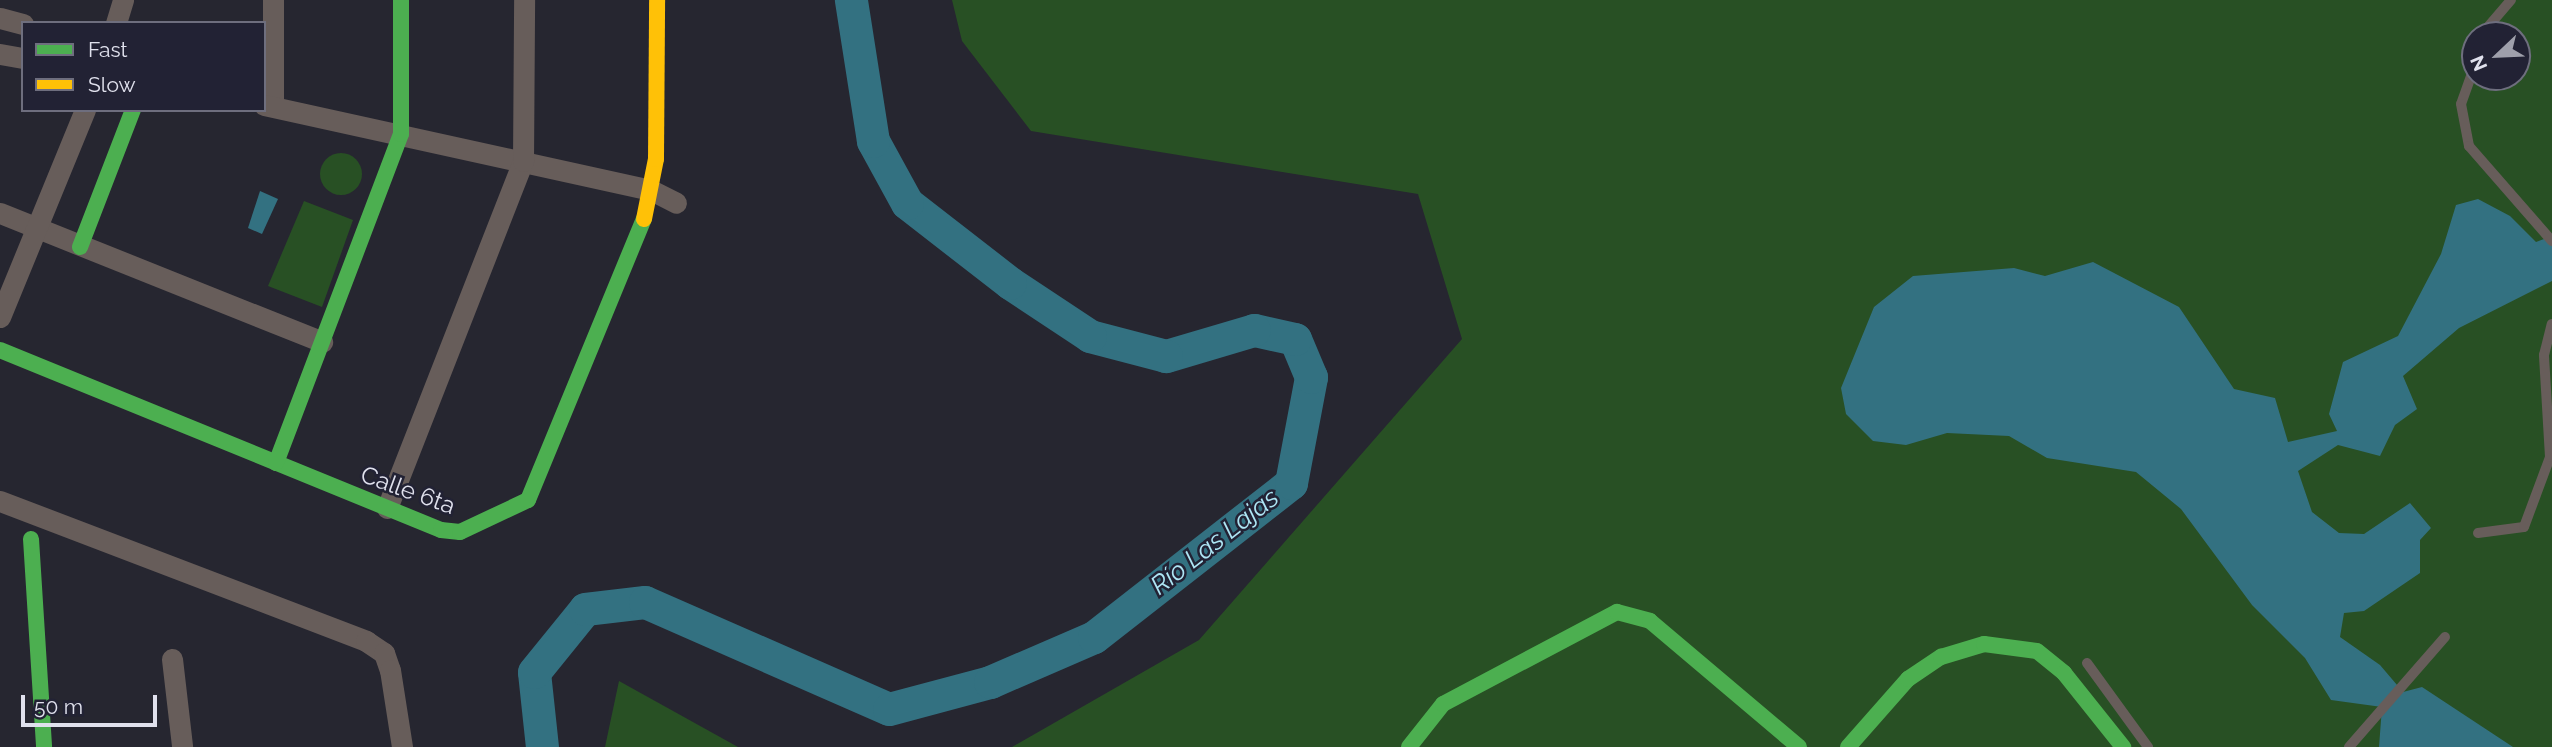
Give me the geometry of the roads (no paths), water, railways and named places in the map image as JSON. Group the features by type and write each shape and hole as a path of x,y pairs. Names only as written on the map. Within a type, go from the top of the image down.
{"street":[{"path":"117,21 123,0"},
{"path":"273,0 267,103 651,190 676,203"},
{"path":"276,463 401,134 401,0"},
{"path":"387,508 523,161 524,0"},
{"name":"Calle 6ta","path":"0,350 387,508 460,533 528,500 651,190 657,0"},
{"path":"0,18 21,23"},
{"path":"0,54 21,58"},
{"path":"0,317 84,112"},
{"path":"80,247 132,112"},
{"path":"0,213 322,342"},
{"path":"0,501 366,641 384,653 390,670 402,747"},
{"path":"31,539 44,747"},
{"path":"1409,747 1443,704 1617,612 1650,621 1799,747"},
{"path":"1848,747 1908,679 1941,657 1984,644 2037,651 2064,673 2123,747"},
{"path":"172,659 182,746"},
{"path":"167,747 194,747"}],"lane":[{"path":"2494,21 2511,0"},
{"path":"2466,91 2461,104 2469,146 2510,199 2550,237"},
{"path":"2478,533 2524,527 2550,457 2544,355 2552,324"},
{"path":"2349,747 2445,637"},
{"path":"2087,663 2148,747"}],"water":[{"path":"260,191 278,199 262,234 248,228"},
{"path":"2478,199 2510,216 2536,242 2552,236 2552,281 2459,328 2403,376 2417,409 2395,425 2380,456 2338,445 2298,471 2312,512 2339,533 2364,534 2410,503 2431,528 2420,540 2420,573 2364,611 2344,613 2340,637 2380,665 2403,692 2422,687 2513,747 2379,747 2382,707 2331,700 2305,658 2252,605 2181,509 2136,472 2047,458 2009,436 1947,433 1906,445 1873,441 1846,414 1841,388 1874,307 1913,276 2014,268 2045,276 2093,262 2179,307 2234,389 2275,398 2288,442 2337,431 2329,414 2343,362 2398,336 2441,254 2456,205"}],"waterway":[{"name":"Río Las Lajas","path":"542,747 534,672 585,609 645,602 889,709 990,682 1094,637 1291,483 1311,377 1295,339 1254,330 1166,356 1090,336 1010,283 907,203 873,141 851,0"}]}
